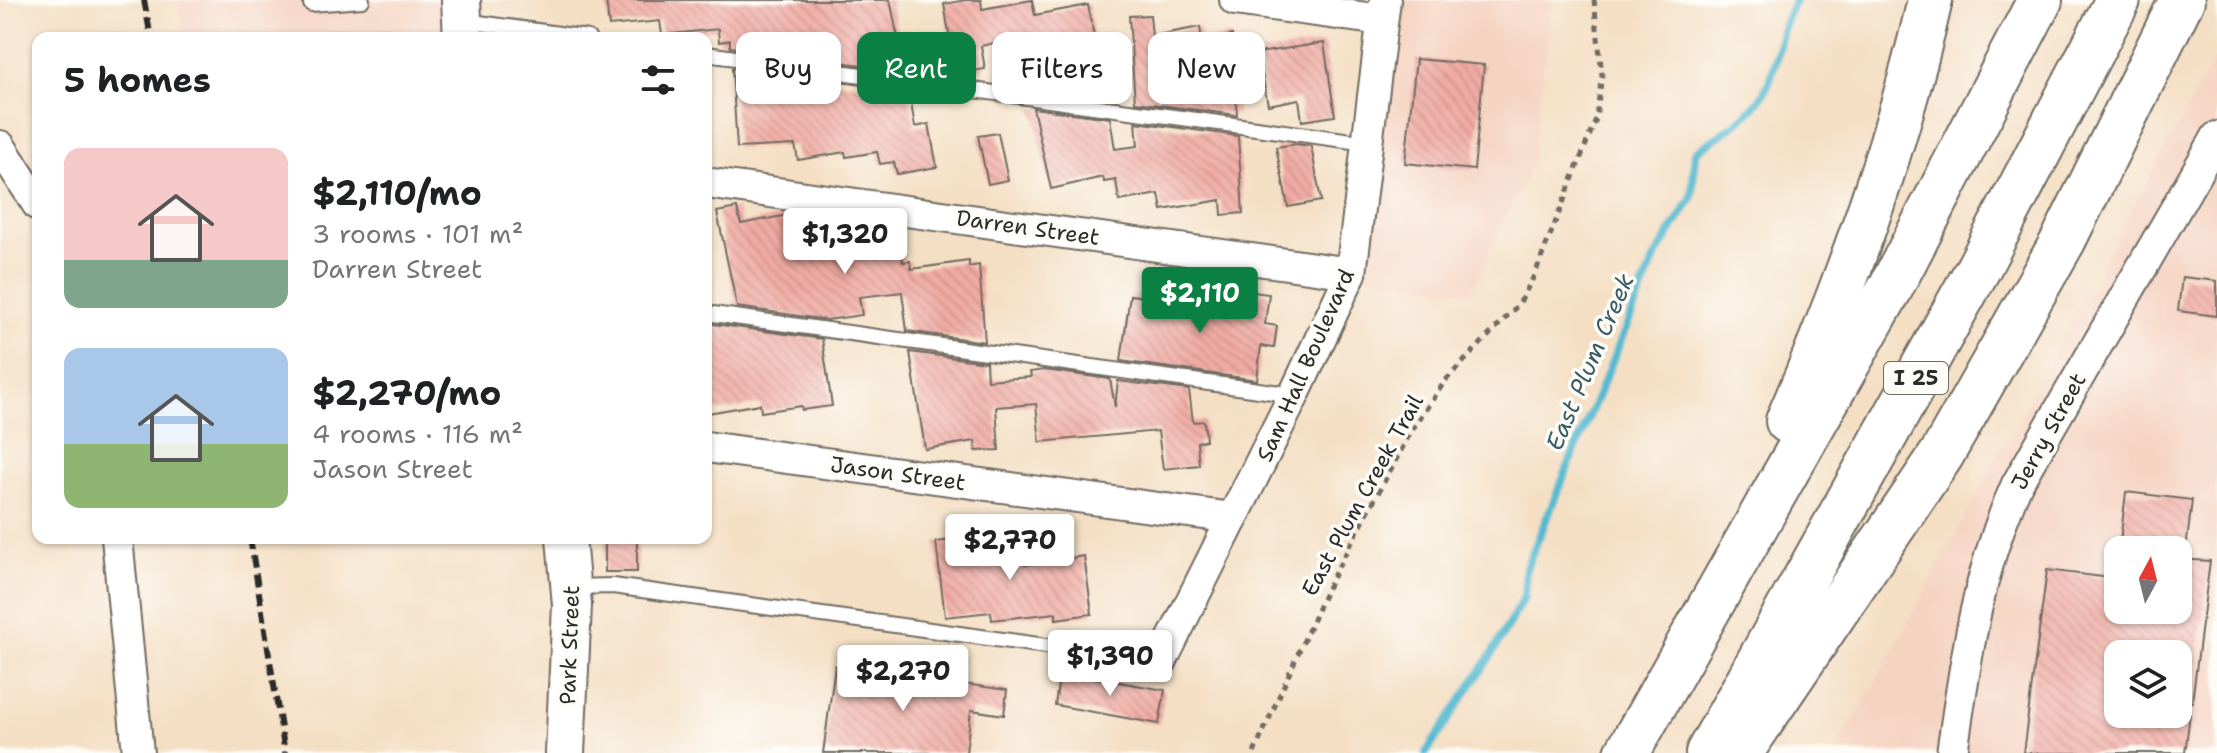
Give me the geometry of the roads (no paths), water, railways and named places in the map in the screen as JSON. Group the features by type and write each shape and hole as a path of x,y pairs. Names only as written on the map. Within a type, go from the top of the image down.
{"highway":[{"path":"1666,684 1805,381 1866,224 1897,136 1930,0"},
{"name":"I 25","path":"1627,753 1891,287 2040,0"},
{"name":"I 25","path":"1708,753 1986,255 2118,0"},
{"path":"1740,753 1942,454 2063,241 2182,0"}],"street":[{"path":"1235,0 1384,10"},
{"name":"Sam Hall Boulevard","path":"1161,662 1351,273 1384,10"},
{"name":"Jerry Street","path":"1952,753 1969,636 1996,531 2017,484 2217,137"},
{"path":"0,146 32,196"},
{"name":"Darren Street","path":"712,184 1351,273"},
{"name":"Jason Street","path":"712,448 1233,518"},
{"path":"118,544 138,753"},
{"name":"Park Street","path":"565,753 572,587 567,544"}],"lane":[{"path":"311,4 362,0"},
{"path":"462,20 546,32"},
{"path":"712,55 1367,143"},
{"path":"712,314 1294,395"},
{"path":"572,587 613,586 1161,662"}],"waterway":[{"name":"East Plum Creek","path":"1426,753 1492,654 1524,597 1526,568 1655,258 1692,197 1695,152 1737,123 1762,95 1772,74 1786,20 1796,0"}],"railway":[{"path":"144,0 150,32"},
{"path":"251,544 285,753"}]}
